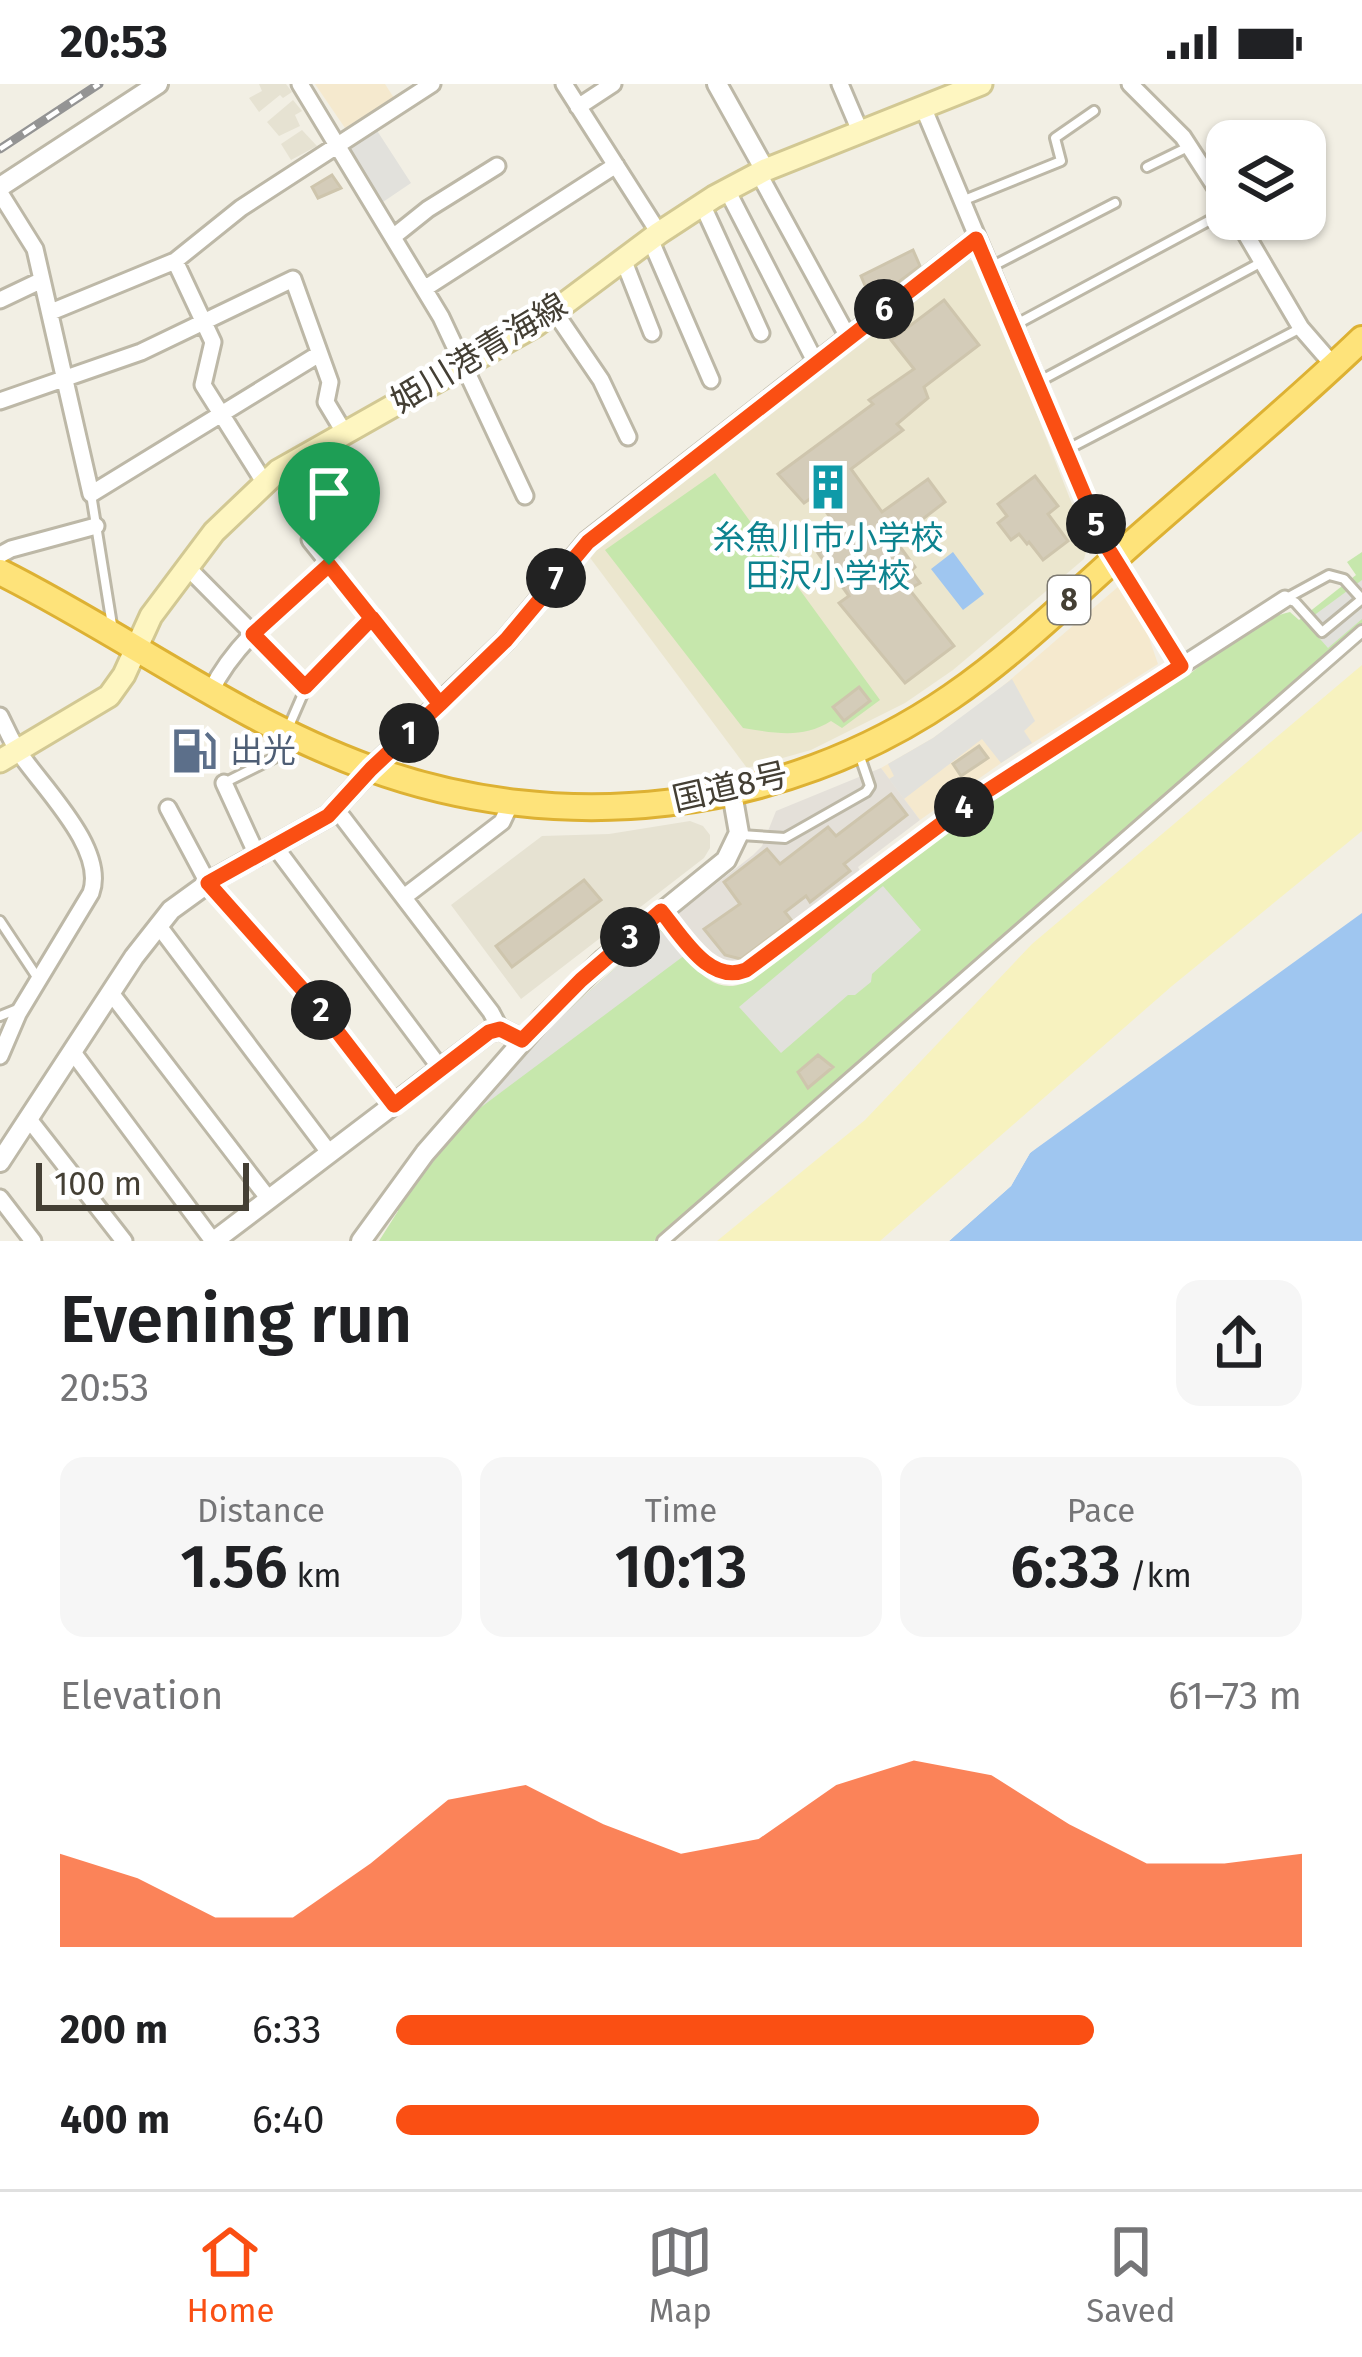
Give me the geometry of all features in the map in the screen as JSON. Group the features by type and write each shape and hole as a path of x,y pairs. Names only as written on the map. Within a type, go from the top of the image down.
{"highway":[{"name":"国道8号","path":"0,572 292,735 371,769 511,805 621,808 732,793 857,750 973,682 1362,339"}],"main road":[{"name":"姫川港青海線","path":"9,755 109,696 124,675 145,624 214,532 296,459 554,311 727,190 981,84"}],"street":[{"path":"158,84 0,190 35,249 91,494 319,354"},
{"path":"299,84 466,365 525,496"},
{"path":"51,312 175,261 241,208 432,84"},
{"path":"564,84 655,236 711,380"},
{"path":"578,107 613,84"},
{"path":"717,84 848,337"},
{"path":"840,84 860,131"},
{"path":"1130,84 1189,146 1206,174"},
{"path":"923,107 1011,326 1114,560 1143,599 1181,666"},
{"path":"424,290 616,165"},
{"path":"393,237 497,166"},
{"path":"727,190 816,362"},
{"path":"703,204 760,333"},
{"path":"0,1162 171,910 208,883 332,812 506,640 588,542 976,239"},
{"path":"1248,240 1300,328 1334,366"},
{"path":"623,259 652,333"},
{"path":"175,261 214,342 202,385 265,482"},
{"path":"0,401 141,352 293,279 330,382 326,402 344,432"},
{"path":"0,300 42,280"},
{"path":"554,311 601,380 628,437"},
{"path":"0,556 96,526"},
{"path":"310,540 440,704"},
{"path":"211,691 222,669 253,634 329,565"},
{"path":"188,568 305,687 372,618"},
{"path":"661,911 712,969 729,974 746,970 973,800 1285,599"},
{"path":"663,1241 1362,632"},
{"path":"0,716 9,755 82,839 94,874 87,899 22,1008 0,1056"},
{"path":"224,783 267,852 441,1069"},
{"path":"361,1241 424,1153 522,1040 581,980 726,860 739,835 732,793"},
{"path":"404,897 502,821 511,805"},
{"path":"167,808 208,883 320,1009 394,1105"},
{"path":"332,812 343,818 500,1029 522,1040"},
{"path":"158,925 328,1151"},
{"path":"111,993 268,1198"},
{"path":"72,1051 213,1241 489,1032 500,1029"},
{"path":"28,1118 124,1241"},
{"path":"0,1198 32,1241"}],"lane":[{"path":"961,202 1061,161 1055,138 1094,111"},
{"path":"1148,167 1189,146"},
{"path":"989,268 1115,203"},
{"path":"1011,326 1206,219"},
{"path":"1037,382 1260,263"},
{"path":"1066,450 1300,328"},
{"path":"91,494 113,633"},
{"path":"1329,575 1344,579 1362,599 1322,632 1295,602 1285,599 1329,575"},
{"path":"224,783 282,754 305,687"},
{"path":"739,835 785,838 866,792 870,786 857,750"},
{"path":"0,921 39,980"},
{"path":"0,1016 22,1008"}],"shaded area":[{"path":"259,84 286,84 292,92 283,98 280,95 259,112 249,98 262,91"},
{"path":"315,84 385,84 394,98 345,128"},
{"path":"293,100 302,111 295,115 300,126 279,136 267,122"},
{"path":"376,129 411,183 380,204 347,148"},
{"path":"302,130 317,146 291,160 281,144"},
{"path":"963,259 974,261 983,276 1088,545 1084,559 953,670 905,703 811,750 747,768 585,551"},
{"path":"1362,580 1362,619 1328,648 1305,622"},
{"path":"1119,586 1137,603 1158,664 920,820 881,768 989,698"},
{"path":"1012,679 1035,721 1024,731 1032,743 1001,763 982,739 904,799 889,779 894,776 888,764 933,738"},
{"path":"881,768 920,820 858,867 862,875 745,965 718,966 676,915 762,846 776,811"},
{"path":"690,821 710,835 704,858 521,999 451,905 542,836 609,834"},
{"path":"883,886 921,930 872,974 871,982 848,995 781,1053 739,1007"},
{"path":"659,929 685,955 480,1108 477,1105 546,1030"}],"green space":[{"path":"715,473 880,700 842,728 831,721 799,732 743,728 605,550"},
{"path":"1362,552 1362,626 654,1241 379,1241 398,1211 395,1208 477,1105 546,1030 659,929 707,978 730,986 745,983 986,799 1182,674 1191,673 1251,629 1290,612 1299,620 1356,575 1347,562"}],"sand":[{"path":"1362,665 1362,831 1172,986 880,1241 717,1241 865,1120 1032,944"}],"water":[{"path":"953,552 984,594 963,610 931,569"},
{"path":"1362,913 1362,1241 949,1241 1011,1186 1030,1153"}],"pier":[{"path":"1079,1111 1030,1153 1011,1186 949,1241 943,1241 1007,1182 1026,1149"}],"building":[{"path":"332,175 341,188 318,198 312,187"},
{"path":"913,250 920,266 896,284 869,295 861,276"},
{"path":"944,300 979,345 924,387 928,398 897,424 903,430 851,469 882,512 928,479 945,502 899,537 898,544 920,583 909,589 954,646 905,683 839,603 849,596 818,553 843,534 814,496 804,503 778,474 914,369 891,340"},
{"path":"1035,476 1058,506 1048,514 1068,541 1043,560 1029,542 1019,534 1011,540 998,523 1007,516 998,504"},
{"path":"859,687 870,701 844,721 833,707"},
{"path":"979,746 988,758 961,776 953,764"},
{"path":"891,794 907,815 844,864 850,871 810,902 806,896 785,912 792,921 741,959 725,955 704,929 740,904 724,882 767,849 780,864 828,827 836,836"},
{"path":"584,880 601,900 512,967 496,946"},
{"path":"818,1055 833,1067 808,1088 798,1072"}],"railway":[{"path":"0,149 99,84"}],"place":[{"name":"糸魚川市小学校 田沢小学校","path":"828,487"},
{"name":"出光","path":"194,751"}],"route":[{"path":"329,565 253,634 305,687 372,618 440,704 328,816 208,883 320,1009 394,1105 489,1032 500,1029 522,1040 581,980 661,911 712,969 729,974 746,970 973,800 1181,666 1104,542 976,239 588,542 506,640 440,704 329,565"}]}
